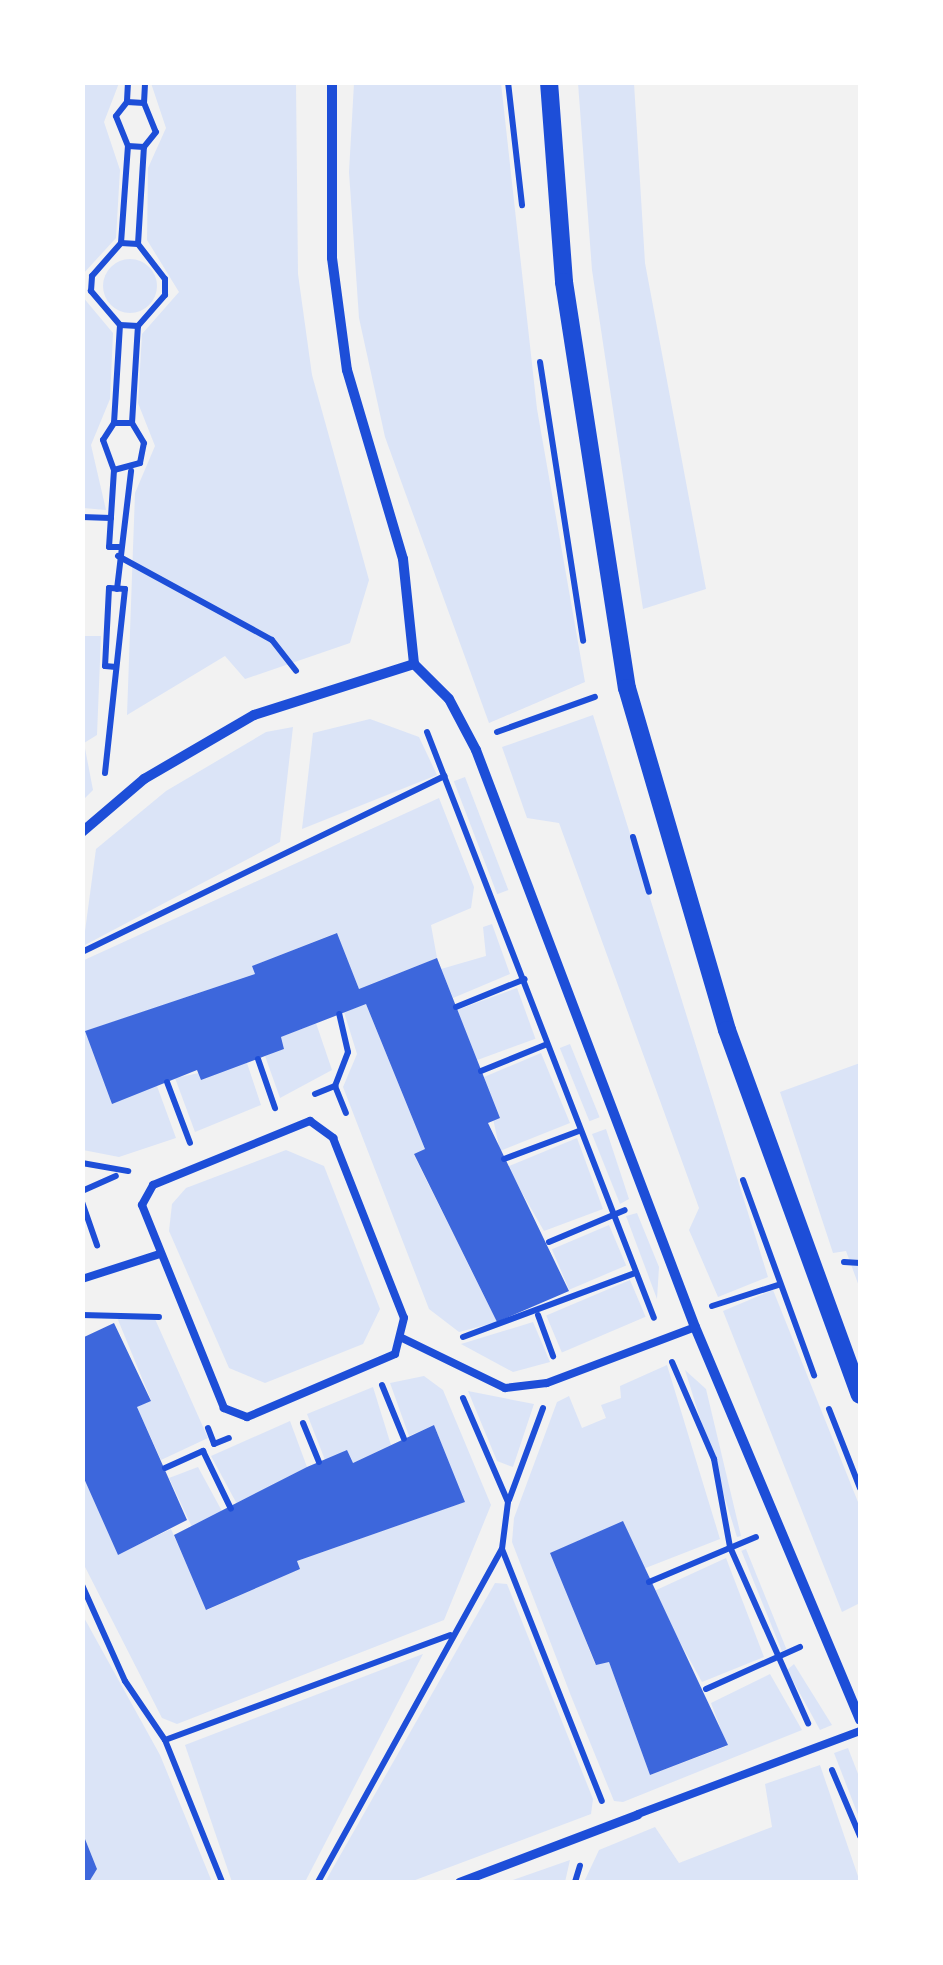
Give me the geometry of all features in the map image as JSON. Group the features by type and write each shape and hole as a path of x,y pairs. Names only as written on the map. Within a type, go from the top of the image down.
{"street":[{"path":"332,82 332,258 347,370 403,558 414,664 449,700 476,750 586,1030 696,1327 860,1720"},
{"path":"549,82 564,282 627,688 727,1030 860,1394"},
{"path":"82,832 254,715 414,664"},
{"path":"458,1882 638,1814"}],"lane":[{"path":"310,1122 333,1138 404,1318 400,1338 395,1354 247,1417 224,1408 142,1205 154,1185 310,1122"},
{"path":"82,1279 160,1254"},
{"path":"400,1338 450,1369 504,1388 547,1383 661,1336 696,1327"},
{"path":"638,1814 860,1731"}],"path":[{"path":"128,82 127,102 115,130 128,146 121,242 91,291 120,325 114,423 102,450 114,470 109,547 272,640 296,672"},
{"path":"119,552 128,548 131,471 144,443 132,424 138,326 165,295 166,279 138,244 144,147 156,118 144,103 145,82"},
{"path":"127,102 144,103"},
{"path":"128,146 144,147"},
{"path":"121,242 138,244"},
{"path":"120,325 138,326"},
{"path":"114,423 132,424"},
{"path":"114,470 131,471"},
{"path":"82,517 111,518"},
{"path":"117,589 119,552"},
{"path":"93,821 116,668 126,589 110,588 105,666 116,668"},
{"path":"494,733 595,697"},
{"path":"427,732 611,1214 714,1459 730,1547 776,1658 860,1836"},
{"path":"82,952 444,777"},
{"path":"456,1006 558,966"},
{"path":"339,1014 348,1052"},
{"path":"481,1071 586,1030"},
{"path":"258,1059 270,1098"},
{"path":"167,1082 190,1144"},
{"path":"336,1086 350,1123"},
{"path":"504,1159 618,1116"},
{"path":"82,1190 117,1176"},
{"path":"549,1242 650,1201"},
{"path":"82,1202 101,1243 82,1252"},
{"path":"841,1262 860,1263"},
{"path":"447,1328 460,1338 538,1315 635,1272"},
{"path":"719,1303 778,1284"},
{"path":"538,1315 560,1377"},
{"path":"450,1369 508,1502"},
{"path":"380,1379 404,1439"},
{"path":"318,1882 451,1635 502,1549 508,1502 547,1383"},
{"path":"298,1412 318,1462"},
{"path":"164,1468 214,1444"},
{"path":"204,1451 231,1510"},
{"path":"649,1582 730,1547"},
{"path":"502,1549 612,1824 574,1882"},
{"path":"82,1586 125,1681 165,1740 222,1882"},
{"path":"165,1740 451,1635"},
{"path":"706,1689 776,1658"}],"shaded area":[{"path":"83,82 119,83 104,122 120,170 116,238 83,274"},
{"path":"151,83 296,83 298,274 312,375 369,580 350,643 245,679 225,656 127,715 135,493 155,446 138,403 142,334 179,292 147,240 148,168 166,128"},
{"path":"354,83 501,83 537,409 585,682 489,723 385,437 359,318 349,172"},
{"path":"578,83 634,83 645,263 706,589 643,609 592,270"},
{"path":"130,259 149,267 157,286 149,305 130,313 111,305 103,286 111,267"},
{"path":"82,296 113,333 110,399 91,445 106,510 83,508"},
{"path":"83,636 101,636 97,735 84,743 93,790 83,800"},
{"path":"593,715 768,1277 718,1297 689,1230 699,1208 559,823 527,818 502,747"},
{"path":"370,719 419,737 437,775 302,829 313,733"},
{"path":"293,727 280,842 83,946 96,849 166,791 266,732"},
{"path":"465,777 508,890 497,894 454,781"},
{"path":"439,798 474,887 471,908 431,925 437,958 359,989 336,933 253,966 255,974 86,1031 157,1086 176,1138 119,1157 83,1150 82,961"},
{"path":"492,924 510,974 453,998 441,969 486,956 483,927"},
{"path":"517,988 535,1039 475,1061 457,1010"},
{"path":"366,1004 425,1149 414,1155 497,1322 459,1332 429,1309 343,1087 357,1054 344,1012"},
{"path":"316,1023 332,1070 280,1098 265,1056 284,1049 281,1037"},
{"path":"570,1044 600,1117 589,1121 560,1048"},
{"path":"541,1053 570,1123 500,1151 484,1077"},
{"path":"247,1063 261,1105 195,1132 175,1078"},
{"path":"860,1063 860,1289 846,1251 833,1253 780,1092"},
{"path":"606,1129 629,1199 620,1204 592,1134"},
{"path":"577,1138 603,1209 544,1231 507,1167"},
{"path":"286,1150 324,1166 380,1309 363,1344 265,1383 229,1368 169,1231 172,1204 186,1188"},
{"path":"637,1213 659,1267 657,1299 626,1216"},
{"path":"609,1225 626,1266 569,1290 552,1249"},
{"path":"630,1280 646,1317 562,1352 546,1316"},
{"path":"773,1290 860,1507 860,1603 842,1612 723,1311"},
{"path":"116,1315 155,1319 208,1438 161,1460 137,1407 151,1400"},
{"path":"533,1322 550,1362 513,1372 461,1344"},
{"path":"667,1365 720,1539 643,1569 623,1522 551,1553 595,1664 609,1662 650,1775 727,1746 711,1703 770,1674 802,1730 623,1802 614,1801 512,1542 514,1518 557,1402 569,1396 582,1428 606,1418 601,1405 621,1398 620,1386"},
{"path":"685,1370 706,1389 741,1536 737,1537"},
{"path":"424,1376 443,1390 491,1505 444,1620 177,1724 162,1718 83,1563 82,1474 118,1554 171,1529 207,1610 299,1569 297,1561 464,1502 434,1425 409,1436 390,1383"},
{"path":"373,1387 391,1445 353,1463 325,1460 307,1414"},
{"path":"468,1391 534,1404 513,1467 497,1461"},
{"path":"290,1421 307,1467 238,1506 211,1456"},
{"path":"198,1467 223,1513 192,1527 169,1478"},
{"path":"746,1549 786,1649 782,1651 741,1551"},
{"path":"726,1558 764,1657 702,1682 652,1592"},
{"path":"495,1583 507,1584 593,1799 591,1814 410,1882 325,1882"},
{"path":"82,1614 160,1755 212,1882 89,1882 97,1869 83,1834"},
{"path":"423,1654 305,1882 232,1882 185,1745"},
{"path":"794,1664 832,1725 820,1730 787,1670"},
{"path":"848,1748 860,1779 860,1820 834,1753"},
{"path":"820,1765 860,1882 584,1882 599,1850 655,1827 679,1863 772,1827 765,1784"},
{"path":"570,1860 565,1882 510,1882 510,1881"}],"building":[{"path":"337,933 359,989 437,958 500,1118 488,1123 569,1291 497,1322 414,1154 425,1149 366,1004 281,1037 284,1049 201,1080 197,1070 112,1104 85,1031 255,974 252,966"},
{"path":"114,1323 151,1401 137,1407 187,1520 118,1555 82,1474 82,1338"},
{"path":"434,1425 465,1502 297,1561 300,1569 206,1610 174,1535 347,1450 353,1463"},
{"path":"623,1521 728,1745 650,1775 609,1662 596,1665 550,1553"},
{"path":"83,1834 97,1869 89,1882 82,1882"}]}
